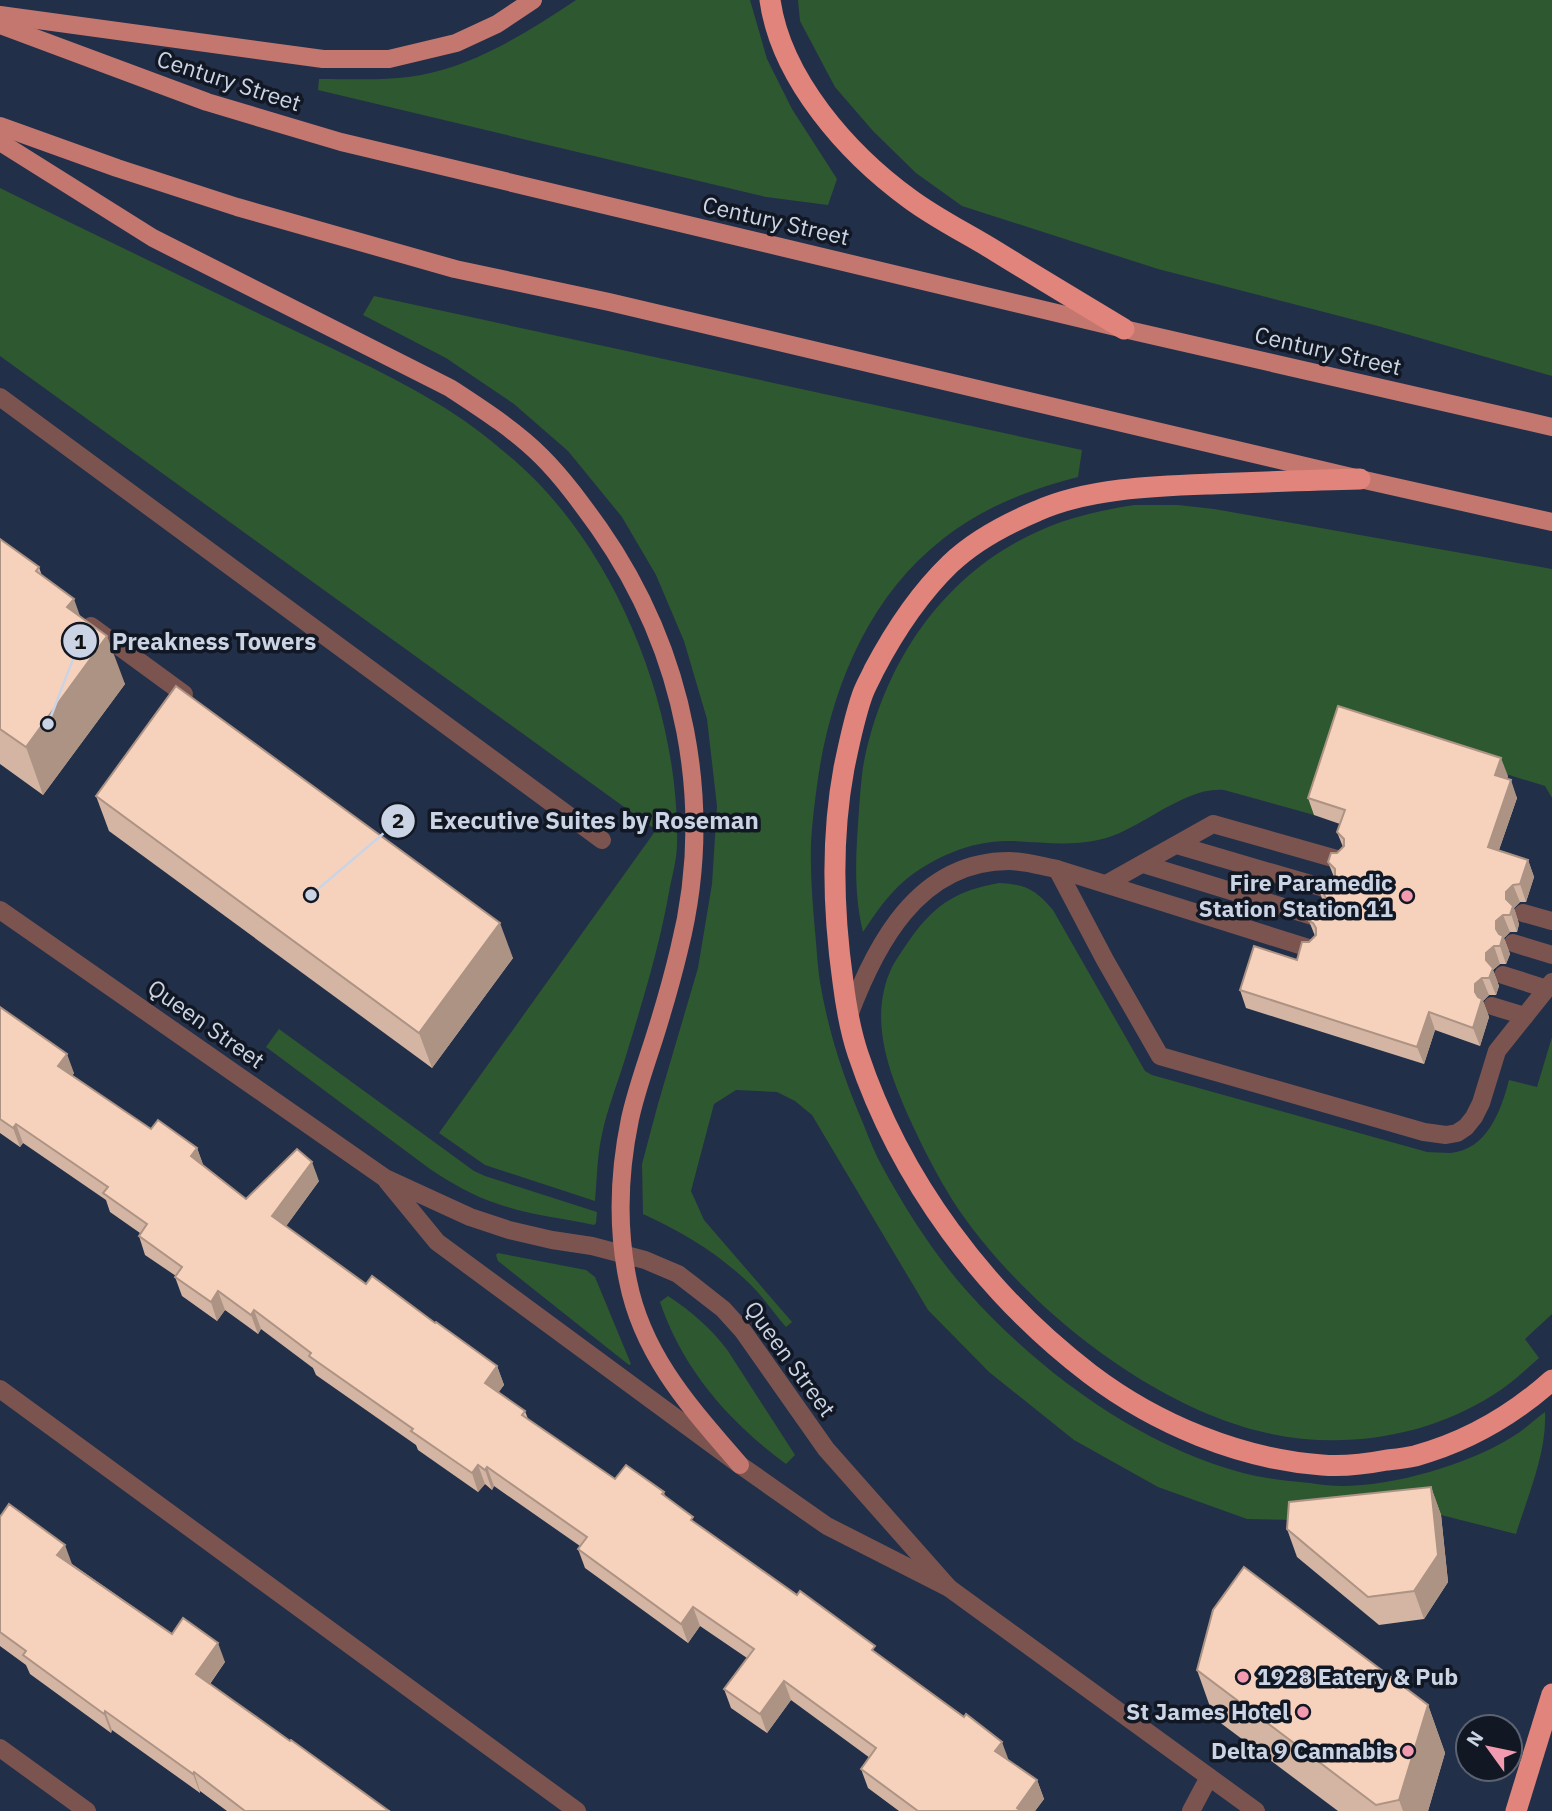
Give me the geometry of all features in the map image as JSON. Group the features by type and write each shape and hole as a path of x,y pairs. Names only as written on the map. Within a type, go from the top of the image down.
{"highway":[{"path":"770,0 781,40 796,74 840,138 873,169 911,200 1124,329"},
{"path":"1360,478 1168,486 1084,496 1042,508 994,532 952,562 916,602 888,644 862,694 848,745 838,802 835,899 839,955 848,1018 857,1053 899,1152 968,1253 1011,1303 1054,1345 1093,1377 1176,1425 1222,1444 1274,1458 1325,1466 1369,1463 1414,1456 1496,1423 1552,1380"},
{"path":"1516,1811 1552,1694"}],"main road":[{"path":"0,15 323,59 389,59 456,43 497,24 533,0"},
{"name":"Century Street","path":"0,24 206,102 341,142 1124,329 1552,427"},
{"path":"0,126 237,207 455,269 609,302 1552,522"},
{"path":"0,142 153,238 450,388 482,409 541,457 569,487 615,552 654,626 667,660 686,731 695,803 692,881 684,929 638,1090 625,1150 621,1182 623,1254 634,1305 657,1358 680,1394 740,1465"}],"street":[{"path":"0,397 602,840"},
{"path":"76,615 184,694"},
{"path":"1106,884 1213,824 1340,860"},
{"path":"1177,845 1331,890"},
{"path":"848,1018 870,964 890,929 916,898 950,875 992,862 1026,862 1057,869 1312,949"},
{"path":"1143,864 1322,919"},
{"path":"1057,869 1160,1056 1424,1132 1446,1135 1457,1133 1466,1127 1481,1103 1497,1051 1549,986 1503,975"},
{"name":"Queen Street","path":"0,910 384,1178 470,1217 509,1230 593,1246 645,1260 678,1274 723,1309 743,1331 826,1449 949,1588"},
{"path":"1523,913 1552,921"},
{"path":"1513,943 1552,955"},
{"path":"1492,1006 1525,1016"},
{"name":"Queen Street","path":"384,1178 437,1242 740,1465 827,1525 949,1588 1256,1811"},
{"path":"0,1389 577,1811"},
{"path":"0,1748 86,1811"},
{"path":"1191,1811 1209,1777"}],"green space":[{"path":"576,0 750,0 767,59 792,109 837,179 828,205 766,197 318,90 319,79 408,77 442,70 502,45"},
{"path":"798,0 1552,0 1552,376 1378,326 1158,269 962,206 916,173 873,131 835,87 800,21"},
{"path":"0,188 374,368 454,414 500,448 546,491 580,533 609,580 633,631 653,684 667,738 675,792 677,844 655,955 603,1129 595,1201 485,1165 439,1133 656,830 0,356"},
{"path":"374,296 1082,450 1078,477 1025,493 991,508 959,527 918,561 875,615 844,677 824,744 818,778 812,827 811,868 823,1000 837,1054 856,1106 892,1184 921,1231 954,1276 1024,1348 1092,1401 1165,1444 1204,1460 1257,1476 1341,1486 1407,1478 1452,1465 1512,1437 1545,1412 1540,1458 1516,1534 1441,1515 1299,1529 1295,1520 1247,1519 1158,1487 1074,1440 989,1372 928,1310 812,1115 795,1101 777,1092 736,1090 714,1104 691,1191 704,1220 792,1322 786,1327 751,1285 713,1254 672,1228 643,1214 642,1164 698,968 712,884 717,806 707,719 684,641 656,575 622,517 568,451 514,404 446,358 363,315"},
{"path":"1134,505 1178,505 1214,509 1552,569 1552,798 1545,786 1344,724 1314,815 1224,790 1210,790 1182,800 1100,840 982,843 940,858 914,873 886,899 863,932 856,871 863,767 873,726 887,687 906,651 929,618 956,587 987,561 1022,539 1061,522"},
{"path":"999,883 1029,889 1053,910 1145,1071 1427,1152 1450,1153 1463,1150 1483,1137 1497,1116 1509,1080 1537,1087 1552,1037 1552,1314 1525,1339 1539,1358 1499,1391 1441,1421 1413,1430 1355,1440 1296,1438 1222,1420 1177,1400 1133,1375 1090,1345 1050,1311 1013,1276 980,1239 947,1192 912,1124 889,1067 884,1047 881,1007 885,987 892,967 905,947 940,906 961,894"},
{"path":"279,1029 474,1171 597,1212 596,1223 594,1225 510,1208 462,1189 430,1169 266,1047"},
{"path":"498,1253 586,1270 595,1277 631,1364 498,1261"},
{"path":"668,1296 701,1321 728,1351 795,1455 786,1464 727,1412 695,1372 681,1350 660,1302"}],"building":[{"path":"0,539 39,567 36,571 74,599 67,607 107,636 26,747 0,729"},
{"path":"176,686 500,923 419,1033 96,796"},
{"name":"Fire Paramedic Station Station 11","path":"1338,706 1501,758 1495,775 1511,780 1488,847 1528,860 1520,884 1513,885 1506,892 1506,899 1513,906 1510,915 1503,915 1496,921 1496,929 1503,936 1500,946 1494,946 1486,953 1486,960 1493,968 1489,978 1482,978 1475,984 1475,992 1482,999 1473,1028 1429,1012 1417,1047 1240,990 1254,946 1297,960 1302,942 1309,942 1316,935 1316,928 1309,921 1312,912 1319,912 1326,905 1326,898 1319,890 1321,883 1328,883 1335,876 1335,869 1328,862 1331,853 1337,853 1344,846 1344,839 1337,832 1345,810 1308,798"},
{"path":"0,1007 67,1054 58,1066 151,1129 158,1120 197,1148 191,1156 246,1199 297,1149 312,1162 272,1216 366,1284 372,1276 497,1366 485,1383 525,1411 522,1415 615,1479 626,1465 664,1492 662,1494 693,1517 691,1520 797,1595 800,1591 875,1646 872,1650 1002,1742 995,1751 1037,1780 1017,1808 1021,1811 918,1811 861,1769 876,1748 784,1681 760,1714 724,1689 754,1649 693,1607 681,1624 578,1549 587,1537 487,1467 485,1470 478,1465 472,1473 309,1356 311,1353 254,1310 251,1315 218,1291 211,1302 175,1277 182,1267 139,1236 147,1224 103,1193 108,1187 16,1124 13,1128 0,1119"},
{"path":"1431,1487 1438,1555 1414,1591 1368,1597 1287,1529 1289,1502"},
{"path":"9,1504 65,1545 57,1555 172,1634 183,1618 218,1643 196,1674 389,1811 245,1811 194,1772 193,1774 105,1711 104,1714 23,1655 26,1651 0,1632 0,1517"},
{"name":"St James Hotel","path":"1244,1567 1428,1705 1399,1800 1376,1805 1197,1670 1213,1610"}],"place":[{"name":"Preakness Towers","path":"48,724"},
{"name":"Executive Suites by Roseman","path":"311,895"},
{"name":"Fire Paramedic Station Station 11","path":"1407,896"},
{"name":"1928 Eatery & Pub","path":"1243,1677"},
{"name":"St James Hotel","path":"1303,1712"},
{"name":"Delta 9 Cannabis","path":"1408,1751"}]}
